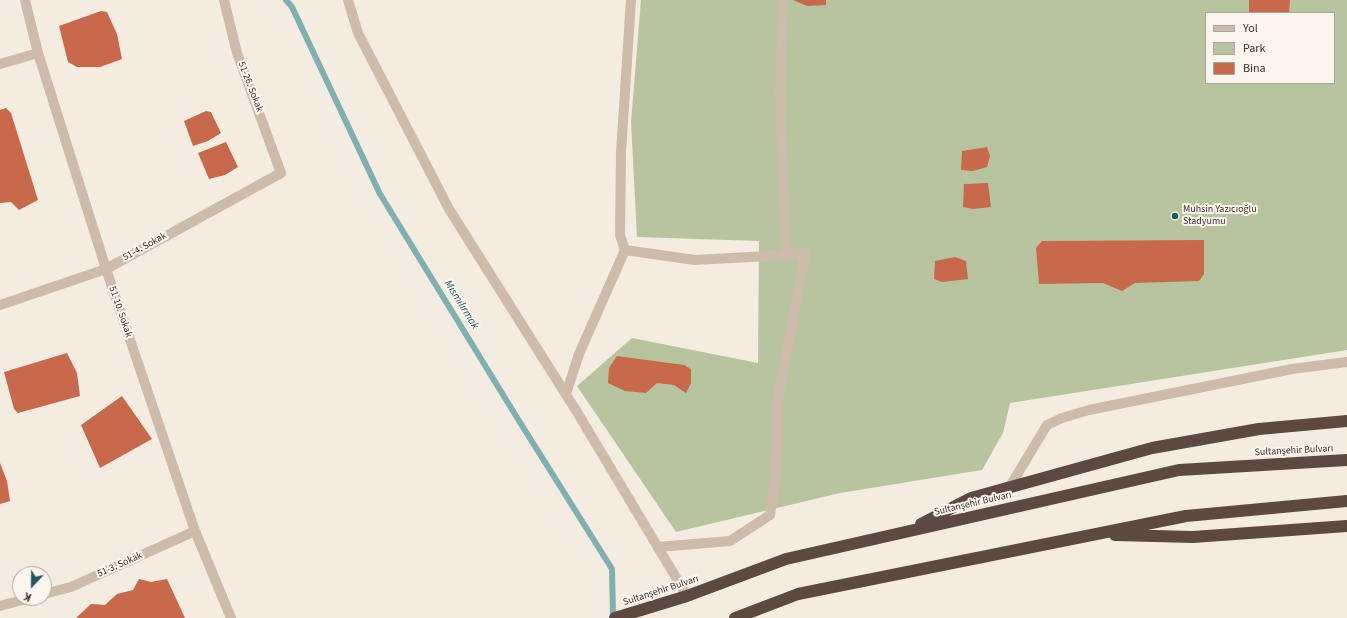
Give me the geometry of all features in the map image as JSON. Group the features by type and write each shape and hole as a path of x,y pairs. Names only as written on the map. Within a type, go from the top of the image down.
{"highway":[{"path":"905,532 971,498 1152,448 1259,429 1347,421"},
{"name":"Sultanşehir Bulvarı","path":"614,618 687,596 786,559 1179,470 1347,460"},
{"path":"735,618 798,594 1186,516 1347,501"},
{"path":"1092,535 1193,537 1347,526"}],"street":[{"name":"51-10. Sokak","path":"25,0 38,53 106,269 195,531 231,618"},
{"name":"51-26. Sokak","path":"224,0 237,53 281,173"},
{"path":"348,0 358,33 448,209 566,394 687,596"},
{"path":"566,394 579,354 625,250 620,235 621,152 631,0"},
{"path":"783,0 780,95 786,256"},
{"path":"0,64 38,53"},
{"name":"51-4. Sokak","path":"0,305 106,269 281,173"},
{"path":"625,250 695,260 805,254 777,405 776,475 770,515 730,540 658,547"},
{"path":"1009,488 1047,425 1062,418 1089,410 1284,371 1347,362"},
{"name":"51-3. Sokak","path":"52,592 71,587 195,531"},
{"path":"0,606 12,603"}],"green space":[{"path":"641,0 1347,0 1347,350 1010,403 1003,433 982,470 840,493 676,532 577,386 632,338 758,363 759,241 637,237 631,122"}],"building":[{"path":"793,0 826,0 826,5 807,6"},
{"path":"1249,0 1290,0 1289,12 1249,12"},
{"path":"101,11 107,12 117,34 122,59 100,67 77,67 68,62 59,26"},
{"path":"6,108 11,113 38,200 19,210 11,202 0,203 0,110"},
{"path":"206,111 211,112 221,133 208,141 193,146 184,121"},
{"path":"226,142 238,167 225,175 209,179 198,153"},
{"path":"987,147 990,156 987,167 973,171 961,170 962,151"},
{"path":"988,183 991,207 973,209 963,207 964,184"},
{"path":"1204,240 1204,274 1199,281 1135,283 1122,291 1103,283 1039,284 1036,248 1042,241"},
{"path":"955,257 966,261 968,279 942,282 934,279 935,261"},
{"path":"67,353 77,373 80,396 18,413 14,409 4,372"},
{"path":"617,356 684,365 691,369 691,383 686,393 674,385 657,383 646,393 625,391 608,383 609,368"},
{"path":"122,396 152,439 100,468 81,425"},
{"path":"0,463 7,481 10,501 0,504"},
{"path":"139,579 151,582 167,579 185,618 76,618 91,604 105,605 117,594 133,590"}],"waterway":[{"name":"Mısmılırmak","path":"286,0 292,7 380,194 612,569 613,618"}],"place":[{"name":"Muhsin Yazıcıoğlu Stadyumu","path":"1175,216"}]}
